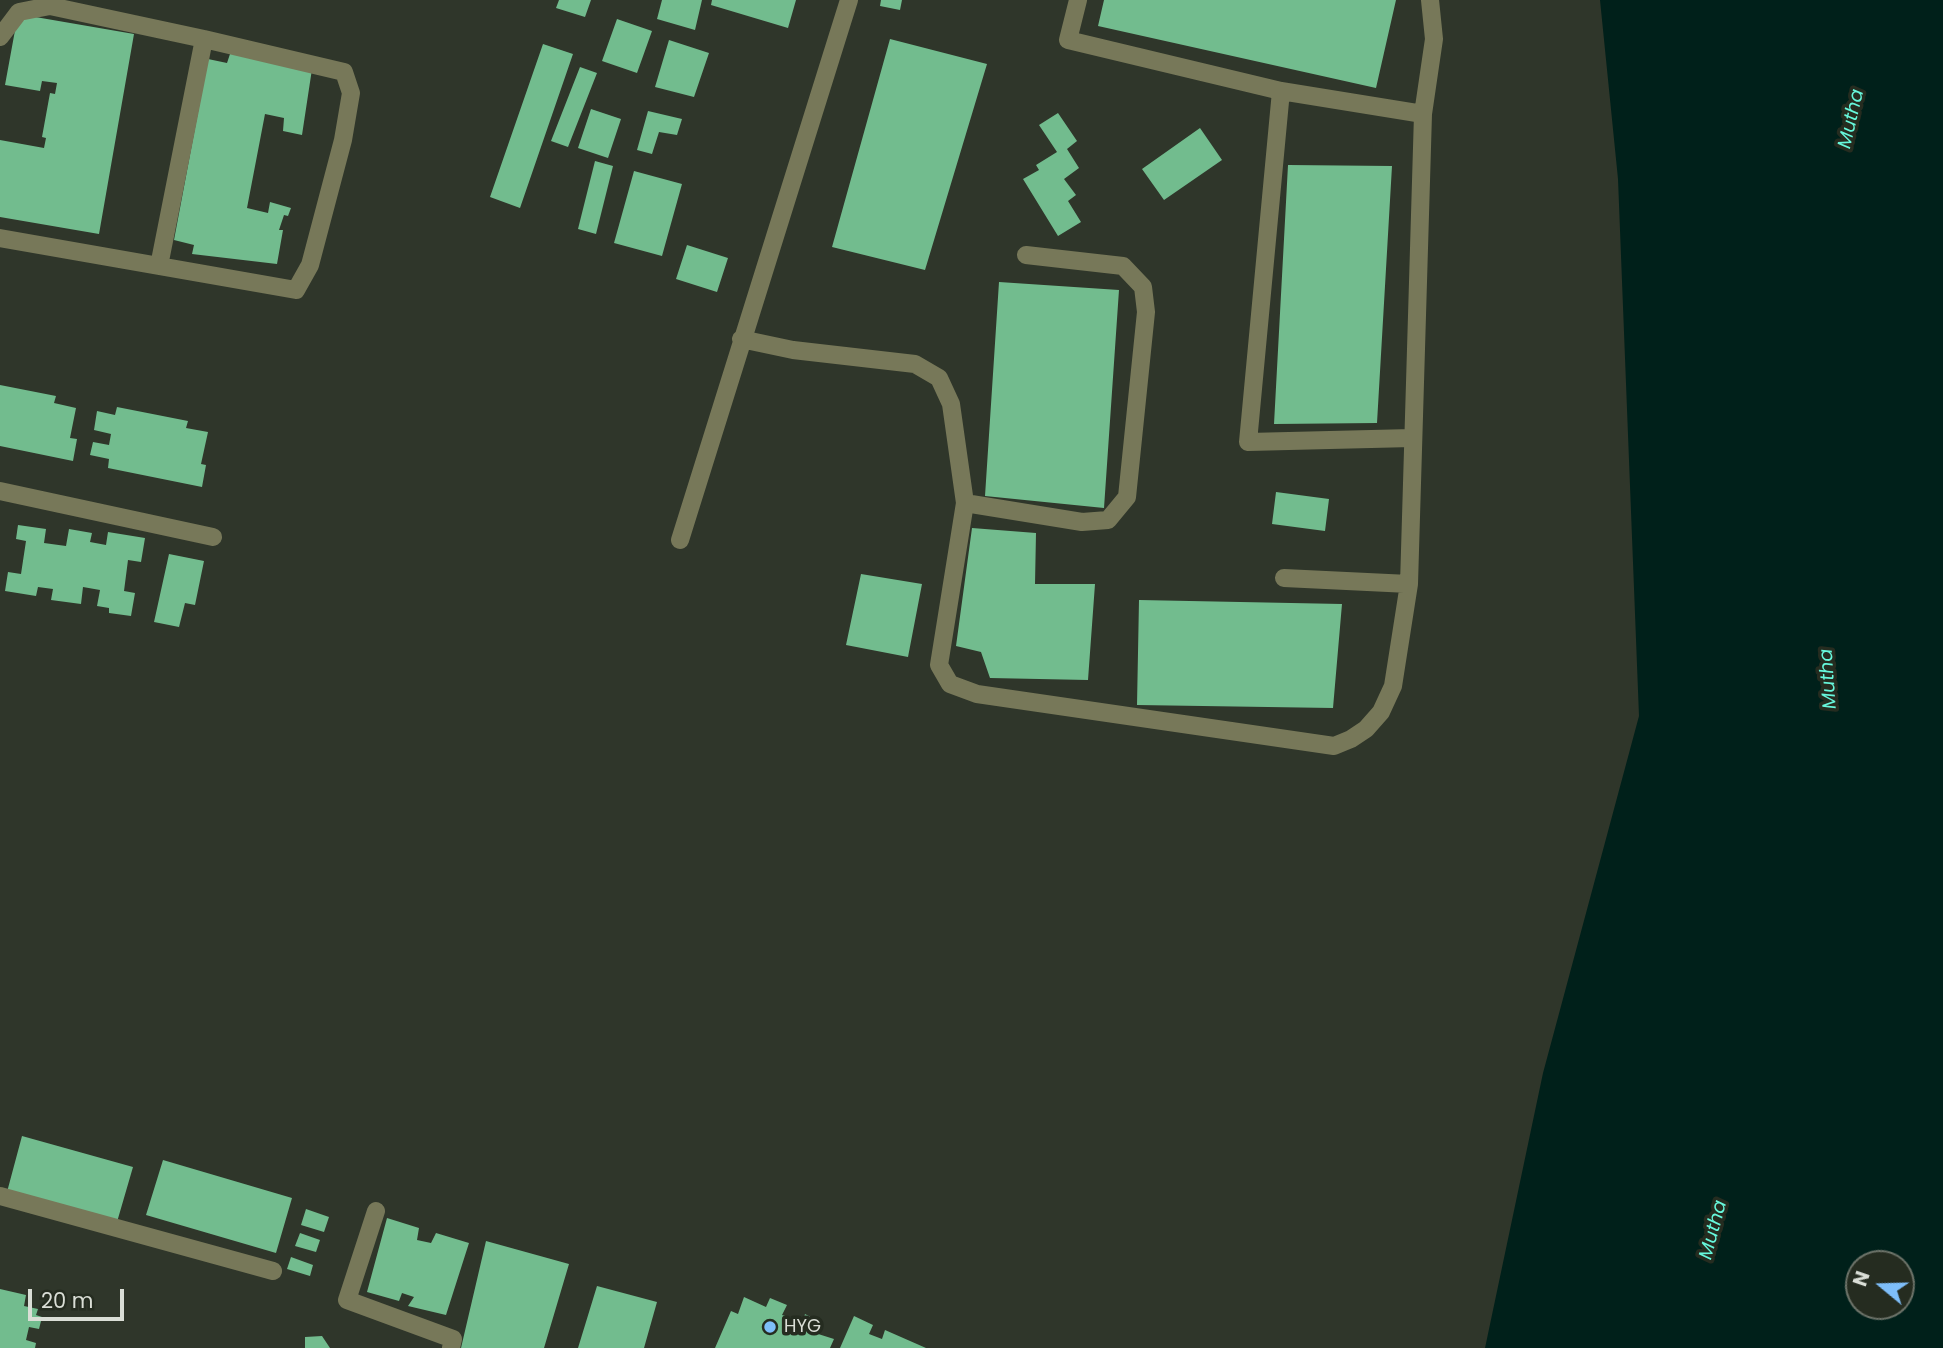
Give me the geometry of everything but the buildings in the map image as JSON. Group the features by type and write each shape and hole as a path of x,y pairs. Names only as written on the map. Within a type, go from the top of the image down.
{"street":[{"path":"680,540 741,338 849,0"},
{"path":"1078,0 1069,40 1281,91 1423,114"},
{"path":"741,338 793,350 915,364 939,377 951,404 965,503 939,665 950,684 977,694 1334,746 1366,729 1381,712 1393,686 1409,584 1412,438 1420,286 1423,114 1434,39 1430,0"},
{"path":"0,37 19,12 50,6 344,72 351,93 343,140 310,265 296,290 0,238"},
{"path":"159,266 204,39"},
{"path":"1281,91 1248,442 1412,438"},
{"path":"965,503 1082,522 1108,520 1127,497 1146,312 1143,287 1123,266 1026,255"},
{"path":"0,491 213,537"},
{"path":"1284,578 1409,584"},
{"path":"0,1196 274,1271"},
{"path":"376,1210 346,1300 453,1339 452,1348"}],"water":[{"name":"Mutha","path":"1600,0 1943,0 1943,1348 1485,1348 1543,1073 1639,716 1618,179"}],"place":[{"name":"HYG","path":"770,1327"}]}
